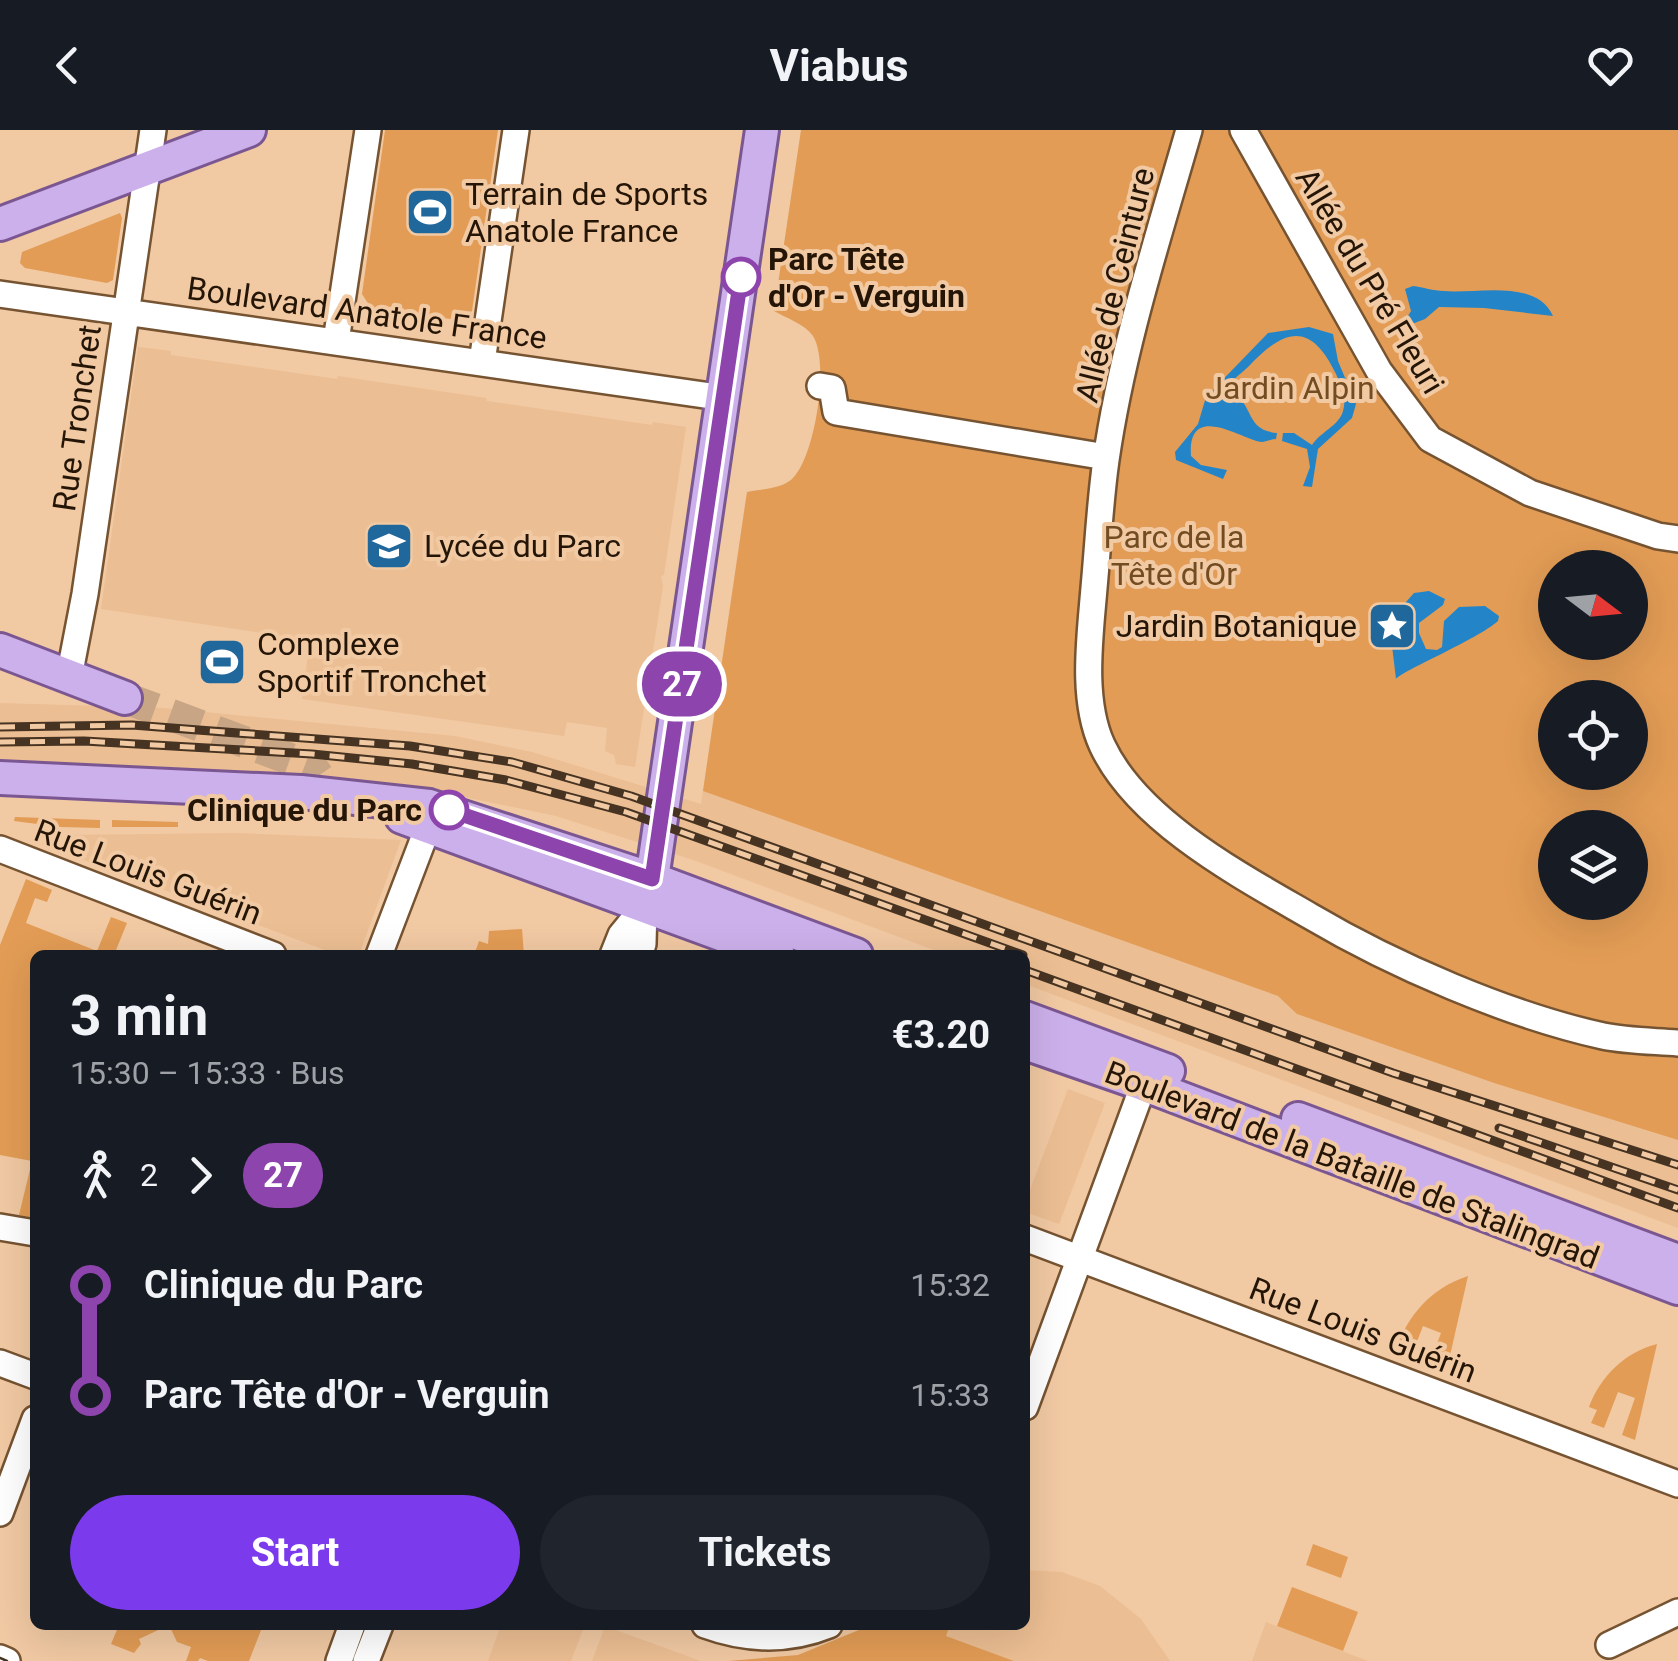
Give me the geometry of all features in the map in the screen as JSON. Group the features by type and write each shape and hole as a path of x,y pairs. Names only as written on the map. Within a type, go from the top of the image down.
{"main road":[{"path":"0,224 151,145 248,130"},
{"path":"648,893 725,398 762,130"},
{"path":"0,650 125,698"},
{"path":"0,778 327,786 397,800 648,893 839,950"},
{"path":"0,798 220,804 438,818"},
{"path":"648,893 768,950"},
{"name":"Boulevard de la Bataille de Stalingrad","path":"1030,1020 1147,1074 1678,1288"},
{"name":"Boulevard de la Bataille de Stalingrad","path":"1030,1044 1147,1074 1678,1261"}],"street":[{"path":"336,341 368,130"},
{"path":"482,362 516,130"},
{"name":"Allée de Ceinture","path":"1189,130 1143,291 1106,457 1089,640 1092,706 1102,745 1130,786 1168,824 1231,870 1373,952 1529,1016 1606,1037 1678,1042"},
{"name":"Allée du Pré Fleuri","path":"1243,130 1380,371 1430,440 1530,493 1658,536 1678,538"},
{"name":"Rue Tronchet","path":"69,677 151,145"},
{"name":"Boulevard Anatole France","path":"0,294 725,398"},
{"path":"820,386 832,388 836,412 1106,457"},
{"path":"381,950 438,818"},
{"name":"Rue Louis Guérin","path":"0,849 214,944 246,950"},
{"path":"616,950 648,893"},
{"path":"640,950 648,893"},
{"path":"1030,1394 1147,1074"},
{"path":"0,1227 30,1231"},
{"name":"Rue Louis Guérin","path":"1030,1240 1678,1484"},
{"path":"0,1363 30,1374"},
{"path":"0,1513 30,1432"},
{"path":"1609,1644 1678,1612"},
{"path":"339,1661 350,1630"},
{"path":"366,1661 378,1630"},
{"path":"717,1630 761,1639 804,1630"},
{"path":"0,1658 7,1661"}],"shaded area":[{"name":"Lycée du Parc","path":"138,347 171,351 171,355 686,427 635,767 616,764 614,755 605,751 607,728 567,722 564,736 302,699 310,640 101,609"},
{"path":"746,497 1283,975 1297,1014 1494,1083 1678,1140 1678,1228 1030,986 1030,950 934,950 696,861 556,816 445,793 261,772 0,766 0,703 163,708 455,736 532,752 701,804"},
{"name":"Clinique du Parc","path":"236,833 401,840 361,950 325,950 41,844 65,835"},
{"path":"1068,1089 1105,1103 1059,1224 1030,1214 1030,1190"},
{"path":"1030,1570 1062,1572 1100,1586 1141,1619 1170,1661 1014,1661 946,1636 948,1630 1030,1630"},
{"path":"1266,1622 1368,1661 1252,1661"},
{"path":"499,1630 583,1630 571,1661 488,1661"},
{"path":"604,1630 616,1630 701,1661 592,1661"}],"green space":[{"name":"Terrain de Sports Anatole France","path":"385,130 498,130 472,311 458,320 371,308 362,294"},
{"name":"Parc de la Tête d'Or","path":"801,130 1678,130 1678,1140 1494,1083 1297,1014 1278,996 703,791 747,492 777,487 792,479 807,451 818,409 818,349 810,332 774,311"},
{"path":"120,213 113,280 107,283 25,268 20,263 22,252"},
{"path":"15,817 100,820 100,828 14,821"},
{"path":"112,820 178,822 178,827 112,827"},
{"path":"26,879 52,890 47,902 35,898 26,923 94,950 30,950 30,1161 0,1155 0,945"},
{"path":"111,917 127,923 116,950 97,950"},
{"path":"522,929 524,950 476,950 479,941 488,944 489,931"},
{"path":"30,1169 30,1217 19,1215"},
{"path":"1468,1276 1447,1369 1430,1363 1441,1333 1423,1326 1411,1357 1395,1351 1422,1304"},
{"path":"1657,1344 1635,1440 1622,1435 1635,1398 1618,1392 1604,1428 1591,1423 1597,1410 1589,1407 1607,1376 1634,1353"},
{"path":"1313,1544 1348,1557 1341,1578 1306,1565"},
{"path":"1292,1587 1358,1612 1343,1651 1277,1626"},
{"path":"117,1630 158,1630 139,1639 141,1644 134,1653 111,1644"},
{"path":"171,1630 261,1630 249,1661 186,1661 191,1647 177,1642"},
{"path":"859,1630 948,1630 946,1636 1014,1661 728,1661 798,1655"}],"water":[{"path":"1413,286 1440,291 1519,292 1545,304 1553,316 1439,307 1412,324 1406,319 1411,311 1405,289"},
{"path":"1309,327 1333,334 1338,361 1356,404 1352,418 1318,449 1312,487 1303,486 1310,467 1307,449 1282,441 1283,433 1294,433 1312,445 1338,421 1344,401 1340,383 1326,357 1306,338 1296,336 1273,344 1225,389 1242,401 1259,427 1277,433 1276,439 1261,442 1218,427 1198,430 1192,439 1191,456 1201,465 1227,470 1223,479 1176,460 1175,452 1198,424 1206,397 1268,333"},
{"path":"1429,591 1445,599 1443,605 1419,623 1426,649 1442,647 1444,621 1459,607 1485,606 1499,616 1498,621 1396,679 1389,621 1414,593"}],"tunnel":[{"path":"125,698 312,767 318,776"}],"tram line":[{"path":"0,1658 7,1661"}],"railway":[{"path":"0,727 132,725 410,746 512,762 631,796 1393,1073 1678,1165"},
{"path":"0,742 84,741 312,754 412,764 506,780 626,812 1009,950"},
{"path":"1030,972 1678,1208"},
{"path":"1499,1128 1678,1190"}],"bus line":[{"name":"27","path":"449,810 652,879 741,277"}],"place":[{"name":"Terrain de Sports Anatole France","path":"430,212"},
{"name":"Parc Tête d'Or - Verguin","path":"741,277"},
{"name":"Lycée du Parc","path":"389,546"},
{"name":"Jardin Botanique","path":"1392,626"},
{"name":"Complexe Sportif Tronchet","path":"222,662"},
{"name":"Clinique du Parc","path":"449,810"}],"park label":[{"name":"Jardin Alpin","path":"1290,388"}]}
